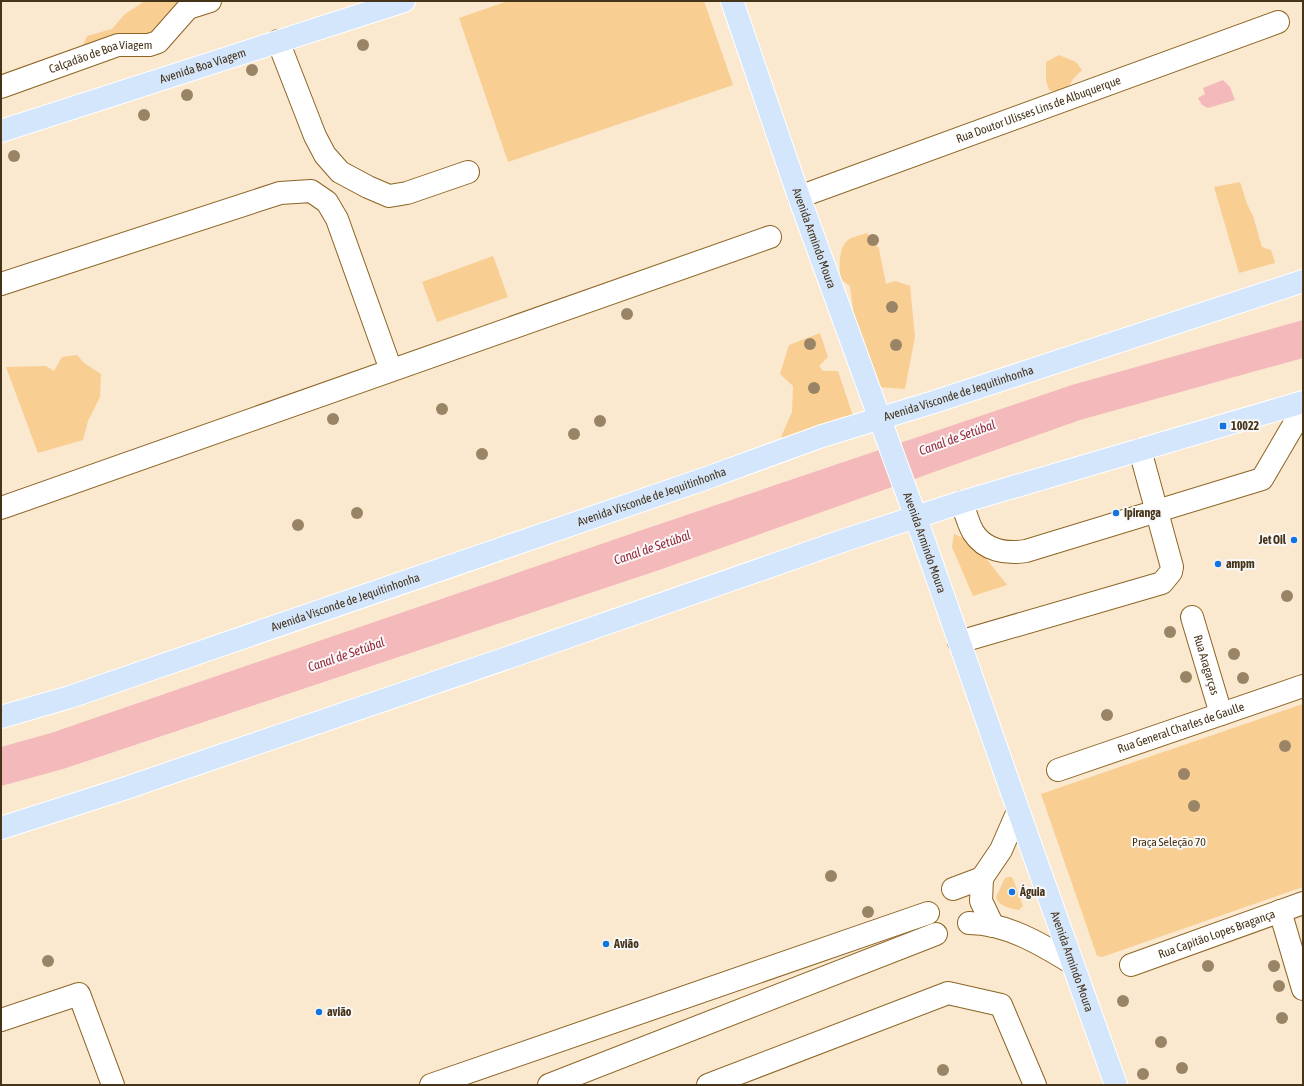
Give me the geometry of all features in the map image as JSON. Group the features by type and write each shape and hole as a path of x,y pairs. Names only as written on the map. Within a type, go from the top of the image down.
{"main road":[{"name":"Avenida Boa Viagem","path":"1,131 404,1"},
{"name":"Avenida Armindo Moura","path":"732,1 799,197 905,486 1018,811 1116,1085"},
{"name":"Avenida Visconde de Jequitinhonha","path":"1,717 70,697 704,479 822,436 880,419 1303,281"},
{"path":"1,828 130,786 522,653 848,539 962,502 1303,402"}],"street":[{"name":"Calçadão de Boa Viagem","path":"1,87 118,45 149,45 158,42 188,8 210,1"},
{"name":"Rua Doutor Ulisses Lins de Albuquerque","path":"799,197 1278,22"},
{"path":"278,41 315,136 325,155 340,172 389,196 407,193 468,172"},
{"path":"1,284 280,193 311,191 327,202 337,219 391,370"},
{"path":"1,508 770,237"},
{"path":"962,502 972,531 987,547 1014,553 1026,551 1262,479 1303,409"},
{"path":"959,642 1162,583 1171,572 1172,567 1140,450"},
{"name":"Rua Aragarças","path":"1192,617 1220,714"},
{"name":"Rua General Charles de Gaulle","path":"1058,770 1303,686"},
{"path":"993,926 981,901 982,878 1001,850 1018,811"},
{"path":"953,889 982,878"},
{"name":"Rua Capitão Lopes Bragança","path":"1131,965 1303,903"},
{"path":"1280,911 1303,989"},
{"path":"441,1083 928,913"},
{"path":"969,923 983,923 1030,938 1072,963"},
{"path":"549,1085 936,934"},
{"path":"708,1085 948,993 1001,1006 1035,1085"},
{"path":"1,1020 79,994 113,1085"}],"green space":[{"path":"145,1 198,1 157,34 80,52 87,36 112,29 125,14"},
{"path":"508,1 704,1 733,85 508,162 459,18"},
{"path":"1059,55 1076,62 1082,70 1073,79 1068,88 1058,94 1049,90 1046,81 1046,62"},
{"path":"1240,182 1247,204 1253,216 1262,247 1271,250 1275,263 1239,273 1214,187"},
{"path":"867,233 879,249 886,284 895,281 910,286 915,337 905,389 878,387 854,317 850,286 840,279 840,256 843,246 851,238"},
{"path":"493,256 508,297 437,322 422,282"},
{"path":"820,333 828,357 819,366 823,371 838,371 855,422 785,441 781,437 792,412 793,386 780,374 789,345"},
{"path":"77,355 84,363 101,374 100,397 88,421 83,440 38,453 6,367 46,366 54,371 62,357"},
{"path":"954,534 974,543 1007,585 973,596 952,547"},
{"name":"Praça Seleção 70","path":"1303,704 1303,887 1102,957 1097,956 1041,794"},
{"path":"1012,877 1023,906 1019,910 1002,905 996,897 1005,878"}],"water":[{"path":"1223,80 1230,87 1235,100 1208,108 1202,105 1198,98 1205,94 1203,88"},
{"name":"Canal de Setúbal","path":"1303,320 1303,358 1080,420 662,569 63,769 1,786 1,747 51,733 648,528 1072,385"}],"place":[{"name":"10022","path":"1223,426"},
{"name":"Ipiranga","path":"1116,513"},
{"name":"Jet Oil","path":"1294,540"},
{"name":"ampm","path":"1218,564"},
{"name":"Águia","path":"1012,892"},
{"name":"Avião","path":"606,944"},
{"name":"avião","path":"319,1012"}]}
